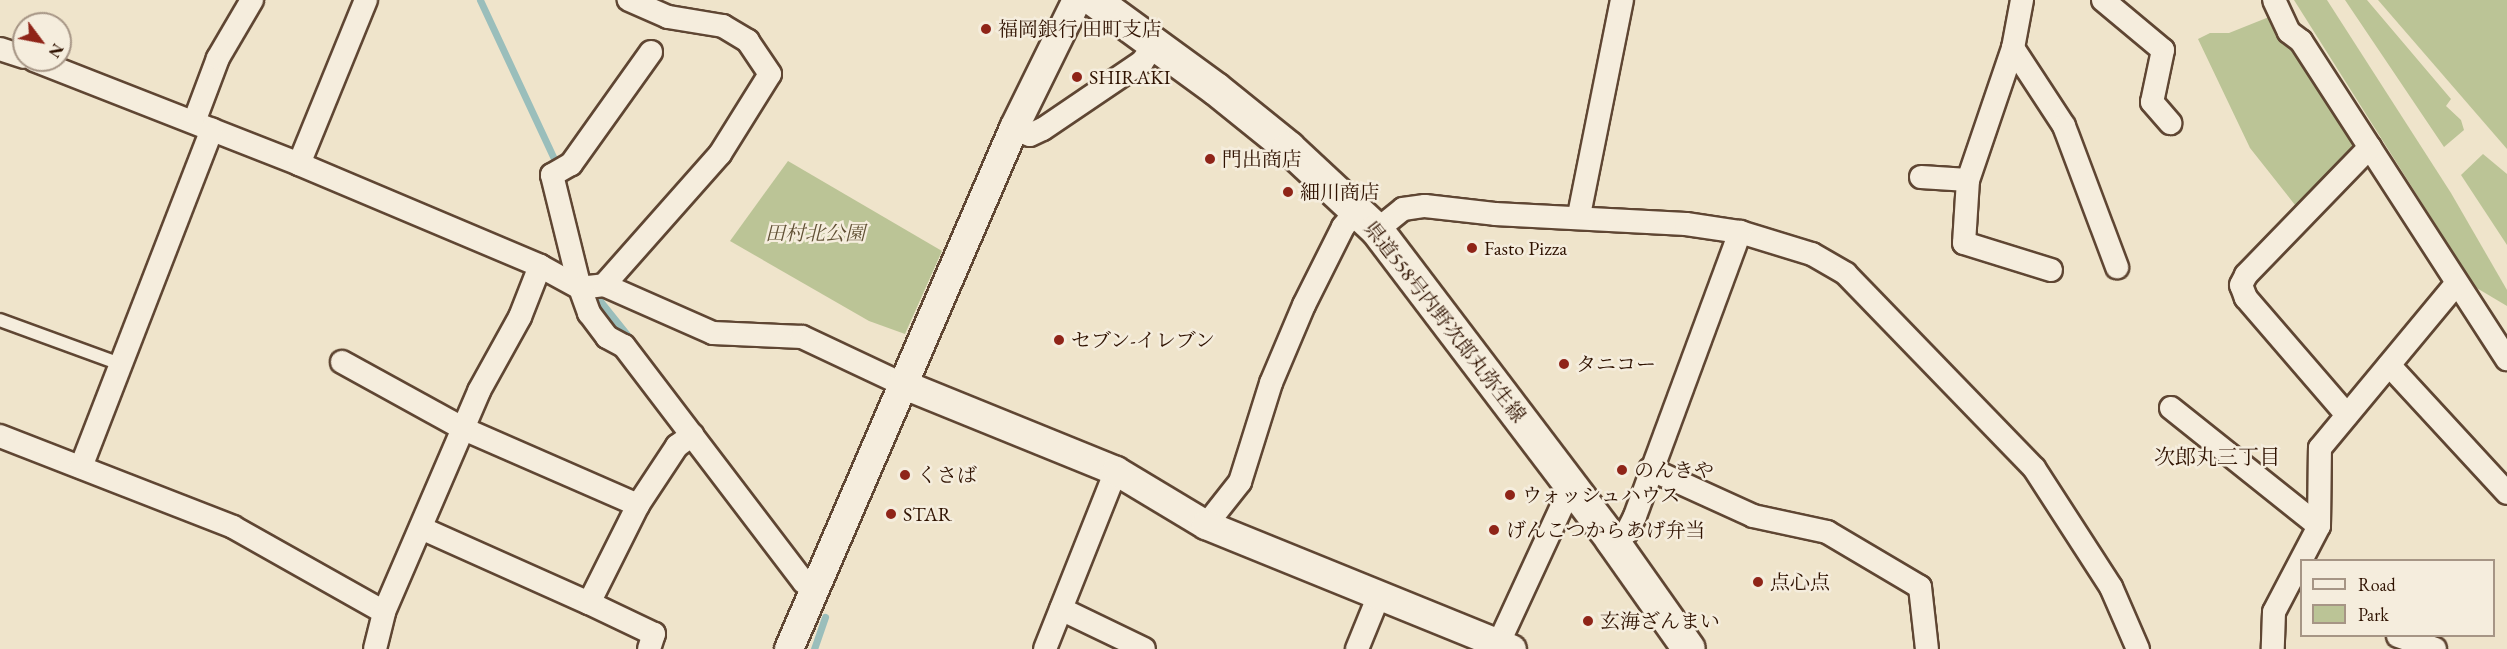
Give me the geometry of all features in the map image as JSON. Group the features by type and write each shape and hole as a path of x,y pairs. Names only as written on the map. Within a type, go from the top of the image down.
{"main road":[{"name":"県道558号内野次郎丸弥生線","path":"1094,0 1155,44 1289,148 1367,220 1612,540 1689,649"}],"street":[{"path":"81,467 123,365 203,126 218,58 252,0"},
{"path":"299,165 366,0"},
{"path":"604,285 720,154 770,74 748,41 723,26 668,17 629,0"},
{"path":"789,649 1014,128 1077,0"},
{"path":"1579,215 1622,0"},
{"path":"2022,0 2013,48 1968,180 1964,243 2051,270"},
{"path":"2103,0 2163,50 2152,102 2170,123"},
{"path":"2274,0 2289,32 2301,41 2456,284 2507,359"},
{"path":"1014,128 1030,135 1043,129 1142,62 1155,44"},
{"path":"2013,48 2064,126 2117,267"},
{"path":"651,52 571,164 552,175 580,288 589,313 607,337 624,346 804,582 814,587"},
{"path":"65,72 299,165 540,266 580,288 604,285 713,333 802,337 902,384 1116,471 1206,525 1502,647 1562,506 1575,492"},
{"path":"2347,415 2246,298 2241,285 2246,275 2370,147"},
{"path":"1921,177 1968,180"},
{"path":"1206,525 1239,482 1271,383 1304,304 1343,227 1404,208 1425,206 1495,214 1579,215 1740,231 1812,254 1846,274 1938,364 2034,468 2110,587 2138,649"},
{"path":"1612,540 1628,532 1740,231"},
{"path":"375,649 384,612 479,391 520,317 540,266"},
{"path":"2306,559 2319,526 2320,448 2456,284"},
{"path":"342,362 464,429 639,505"},
{"path":"2389,365 2507,493"},
{"path":"2171,408 2319,526"},
{"path":"589,603 639,505 677,446 692,435"},
{"path":"0,436 233,527 384,612"},
{"path":"1650,469 1753,516 1827,531 1920,587 1927,649"},
{"path":"1045,649 1116,471"},
{"path":"421,528 654,634 649,649"},
{"path":"2273,649 2274,612 2292,597 2300,576"},
{"path":"1357,649 1379,595"},
{"path":"1061,609 1144,649"},
{"path":"2401,637 2435,649"}],"lane":[{"path":"0,320 123,365"}],"green space":[{"path":"2294,0 2327,0 2451,193 2507,290 2507,306 2475,287"},
{"path":"2345,0 2367,0 2451,99 2446,106 2461,120 2464,130 2444,147"},
{"path":"2378,0 2507,0 2507,149"},
{"path":"2274,15 2361,150 2299,210 2250,148 2198,39 2210,33 2229,33"},
{"path":"2483,154 2507,174 2507,245 2461,175"},
{"name":"田村北公園","path":"788,161 942,251 905,334 869,321 730,241"}],"waterway":[{"path":"480,0 556,163"},
{"path":"600,301 632,341"},
{"path":"814,649 825,617"}],"place":[{"name":"福岡銀行 田町支店","path":"986,29"},
{"name":"SHIRAKI","path":"1077,77"},
{"name":"門出商店","path":"1210,159"},
{"name":"細川商店","path":"1288,192"},
{"name":"Fasto Pizza","path":"1472,248"},
{"name":"セブン-イレブン","path":"1059,340"},
{"name":"タニコー","path":"1564,364"},
{"name":"のんきや","path":"1622,470"},
{"name":"くさば","path":"905,475"},
{"name":"ウォッシュハウス","path":"1510,495"},
{"name":"STAR","path":"891,514"},
{"name":"げんこつからあげ弁当","path":"1494,530"},
{"name":"点心点","path":"1758,582"},
{"name":"玄海ざんまい","path":"1588,621"}],"district":[{"name":"次郎丸三丁目","path":"2217,457"}]}
